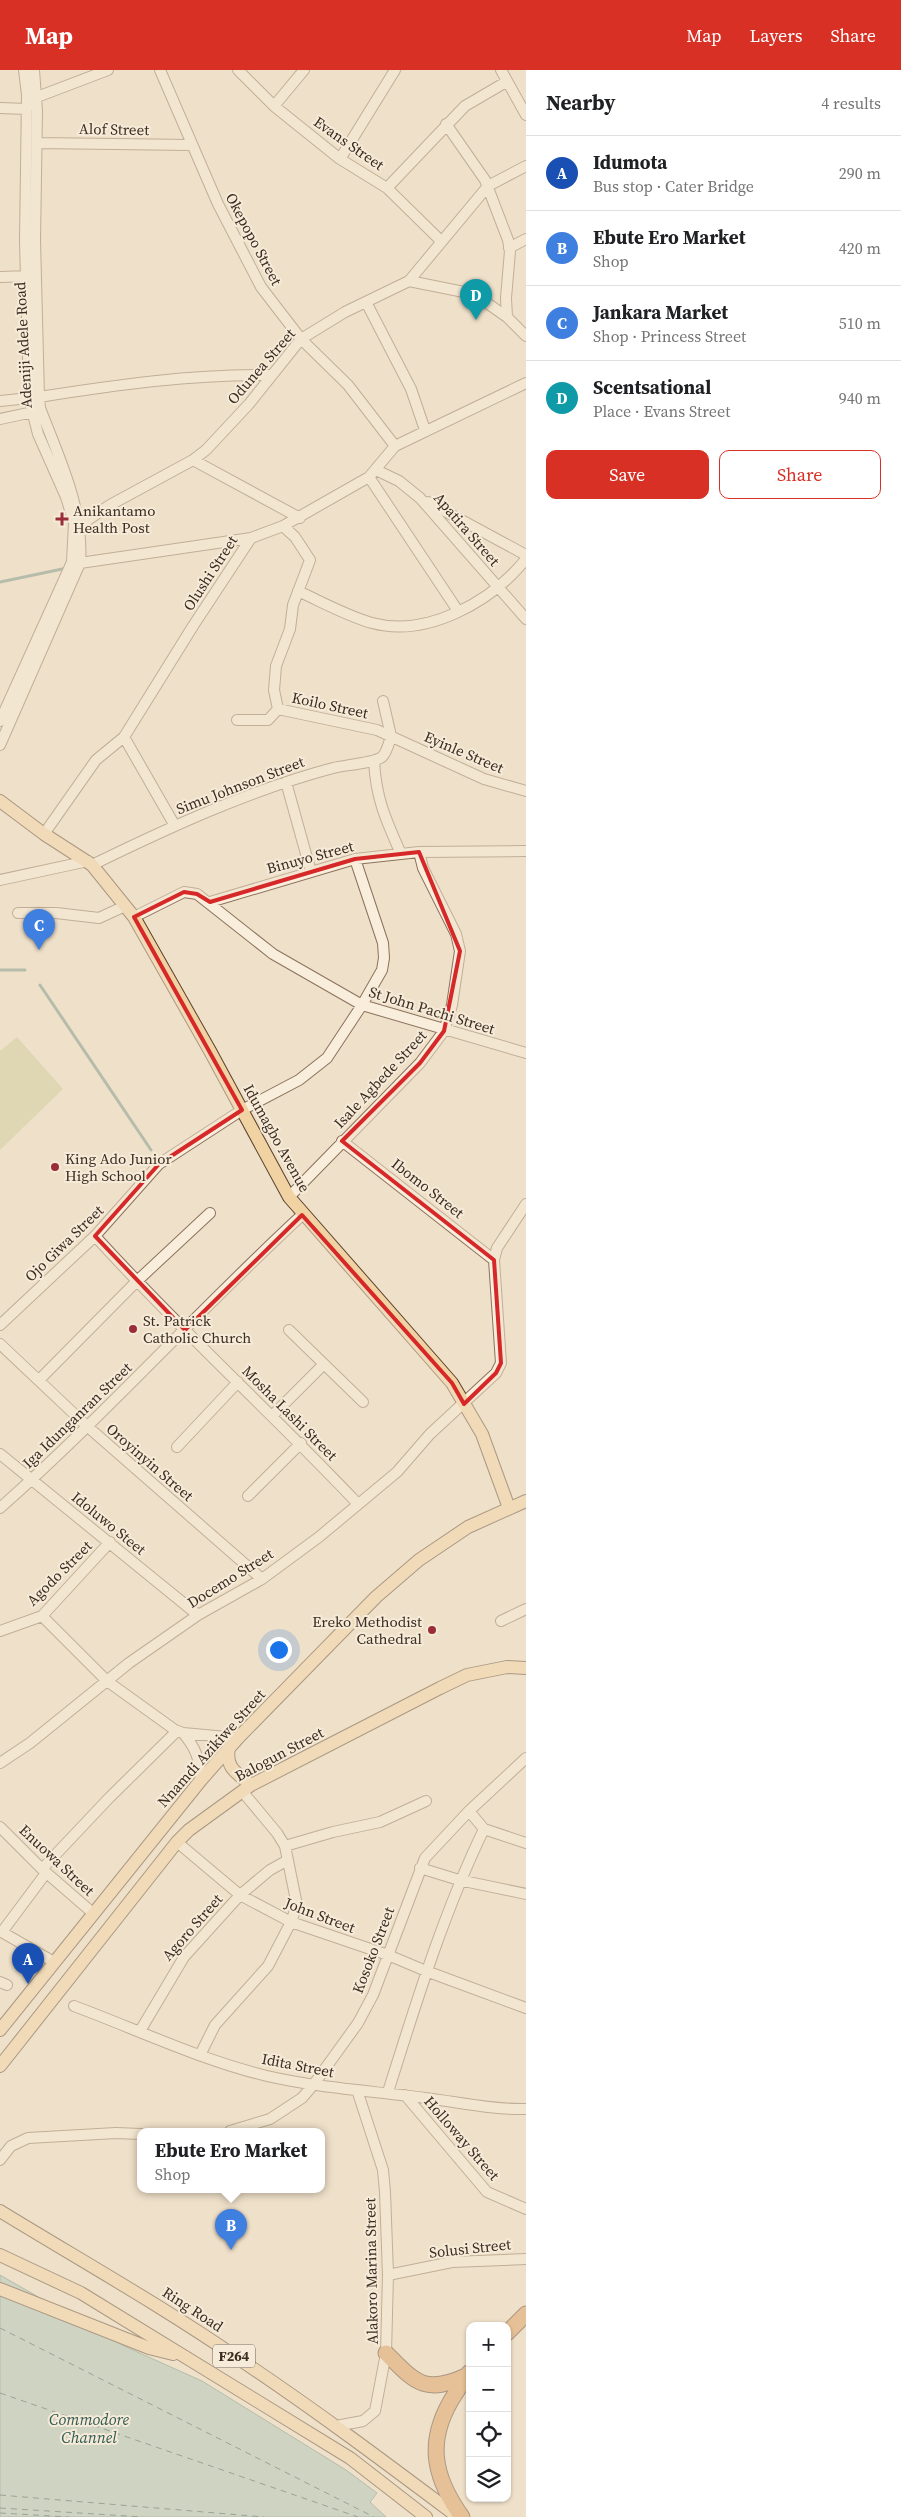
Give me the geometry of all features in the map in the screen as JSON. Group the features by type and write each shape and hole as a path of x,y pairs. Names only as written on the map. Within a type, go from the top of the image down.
{"highway":[{"path":"511,2329 526,2314"},
{"path":"386,2353 419,2383 434,2385 452,2382 466,2375"},
{"path":"462,2517 447,2496 436,2461 436,2441 441,2418 466,2377"}],"main road":[{"name":"Idumagbo Avenue","path":"0,801 44,834 90,863 134,917 289,1198 452,1383 482,1434 509,1508"},
{"name":"Nnamdi Azikiwe Street","path":"0,2030 201,1780 238,1738 376,1598 419,1560 468,1527 526,1501"},
{"name":"Balogun Street","path":"0,2066 74,1970 177,1842 189,1830 247,1788 467,1675 507,1667 526,1668"},
{"path":"229,1748 228,1759 231,1768 247,1788"},
{"name":"Ring Road","path":"0,2211 143,2296 239,2358 336,2426 458,2517"},
{"name":"F264","path":"0,2255 81,2293 350,2458 426,2517"},
{"path":"0,2289 149,2348 185,2357"}],"street":[{"name":"Adeniji Adele Road","path":"0,721 72,562 74,543 74,523 66,497 38,434 33,412 27,109 24,70"},
{"name":"Adeniji Adele Road","path":"31,276 37,143 37,97 34,70"},
{"path":"37,97 108,70"},
{"name":"Okepopo Street","path":"160,70 191,145 247,263 261,288 301,339 348,385 395,446"},
{"name":"Evans Street","path":"238,70 274,106 340,159 387,188 441,241"},
{"path":"274,106 304,70"},
{"path":"340,159 395,70"},
{"path":"387,188 446,124 505,74 526,115"},
{"path":"0,108 27,109"},
{"path":"446,124 488,186 509,248 506,298 507,317"},
{"name":"Alof Street","path":"37,143 191,145"},
{"name":"Odunea Street","path":"80,525 110,506 193,460 206,450 249,404 301,339 345,312 409,281 441,241 458,225 488,186 526,166"},
{"path":"509,248 526,240"},
{"path":"0,278 31,276"},
{"path":"409,281 474,294 507,317 526,336"},
{"path":"366,302 411,389 426,430"},
{"path":"0,401 150,380 219,375 271,375"},
{"name":"Olushi Street","path":"44,834 96,760 124,737 193,626 251,538 300,518 373,474 395,446 526,383"},
{"name":"Adeniji Adele Road","path":"0,745 80,562 80,525 74,498 40,408 34,397"},
{"path":"0,419 33,412"},
{"path":"193,460 300,518"},
{"path":"373,474 458,612"},
{"name":"Apatira Street","path":"373,474 399,481 420,498 526,619"},
{"path":"298,591 372,623 401,626 424,624 458,612 498,587 514,574 526,557 420,498"},
{"path":"278,709 274,690 276,666 290,629 293,605 310,560 295,537 283,526"},
{"path":"80,562 251,538"},
{"path":"383,701 392,736 386,751 374,761 376,788 382,812 401,854"},
{"name":"Koilo Street","path":"237,720 268,720 278,709 377,730 392,736"},
{"name":"Eyinle Street","path":"392,736 484,779 526,791"},
{"path":"124,737 175,826"},
{"name":"Simu Johnson Street","path":"0,880 90,863 175,826 286,782 353,763 374,761"},
{"path":"286,782 311,872"},
{"name":"Binuyo Street","path":"210,902 354,859 419,852 526,851"},
{"name":"Isale Agbede Street","path":"289,1198 342,1141 420,1063 444,1031 452,1005 460,951 456,934 423,868 419,852"},
{"name":"Ojo Giwa Street","path":"0,1324 95,1236 159,1164 242,1110 299,1080 327,1058 362,1005 382,970 384,958 382,943 354,859"},
{"name":"St John Pachi Street","path":"134,917 184,892 198,894 273,954 362,1005 444,1031 526,1053"},
{"path":"18,913 56,913 99,918 125,906"},
{"name":"Ibomo Street","path":"342,1141 494,1260"},
{"path":"494,1260 497,1248 526,1204"},
{"path":"39,1380 136,1282 210,1213"},
{"name":"Iga Idunganran Street","path":"0,1508 88,1427 258,1255 302,1215"},
{"name":"Mosha Lashi Street","path":"95,1236 136,1282 273,1415 358,1504"},
{"name":"Docemo Street","path":"0,1763 30,1743 129,1663 198,1616 262,1579 319,1537 397,1472 430,1434 496,1373 501,1363 494,1260"},
{"path":"289,1330 363,1402"},
{"name":"Oroyinyin Street","path":"0,1344 88,1427 262,1579"},
{"path":"273,1415 324,1364"},
{"path":"177,1447 238,1382"},
{"path":"248,1496 300,1443"},
{"name":"Idoluwo Steet","path":"0,1454 110,1542 198,1616"},
{"name":"Agodo Street","path":"0,1631 42,1616 110,1542"},
{"path":"501,1621 526,1609"},
{"path":"42,1616 107,1681 180,1732 196,1751 200,1764 201,1780"},
{"path":"54,1962 1,1931 44,1871 109,1798 180,1732 238,1738"},
{"name":"Kosoko Street","path":"240,2128 270,2119 302,2098 314,2084 358,2023 373,1995 425,1858 469,1811 526,1758"},
{"path":"200,2055 215,2025 268,1966 291,1922 297,1905 285,1846 247,1788"},
{"path":"285,1846 333,1832 380,1822 426,1801"},
{"path":"469,1811 484,1829 526,1843"},
{"name":"Enuowa Street","path":"0,1827 44,1871 94,1914"},
{"path":"388,2092 426,1971 459,1880 484,1829"},
{"name":"John Street","path":"177,1842 240,1895 291,1922 388,1955 526,2008"},
{"name":"Agoro Street","path":"140,2031 176,1967 240,1895 270,1870 288,1860"},
{"path":"420,1868 459,1880 526,1894"},
{"name":"Idita Street","path":"74,2006 200,2055 267,2076 508,2110 526,2109"},
{"name":"Alakoro Marina Street","path":"336,2426 362,2421 375,2411 386,2353 388,2275 383,2170 357,2090"},
{"name":"Holloway Street","path":"405,2095 488,2192 526,2209"},
{"path":"0,2160 11,2146 28,2138 116,2133 137,2134"},
{"name":"Solusi Street","path":"388,2275 452,2262 526,2260"}],"highlighted area":[{"path":"419,852 460,951 444,1031 420,1063 342,1141 494,1260 501,1363 496,1373 464,1404 452,1383 302,1215 185,1330 95,1236 159,1164 242,1110 134,917 146,909 184,892 197,894 210,902 355,859"}],"green space":[{"path":"17,1037 63,1089 0,1150 0,1051"}],"water":[{"name":"Commodore Channel","path":"0,2275 124,2346 202,2381 346,2470 377,2493 370,2502 386,2517 0,2517"}],"waterway":[{"path":"0,582 67,568"},
{"path":"0,970 25,970"},
{"path":"40,985 151,1150"}],"ferry route":[{"path":"0,2328 374,2517"},
{"path":"0,2393 358,2517"},
{"path":"0,2495 264,2517"},
{"path":"0,2508 143,2517"},
{"path":"0,2513 69,2517"}],"place":[{"name":"Scentsational","path":"476,320"},
{"name":"Anikantamo Health Post","path":"62,519"},
{"name":"Jankara Market","path":"39,950"},
{"name":"King Ado Junior High School","path":"55,1167"},
{"name":"St. Patrick Catholic Church","path":"133,1329"},
{"name":"Ereko Methodist Cathedral","path":"432,1630"},
{"name":"Idumota","path":"28,1984"},
{"name":"Ebute Ero Market","path":"231,2250"}]}
